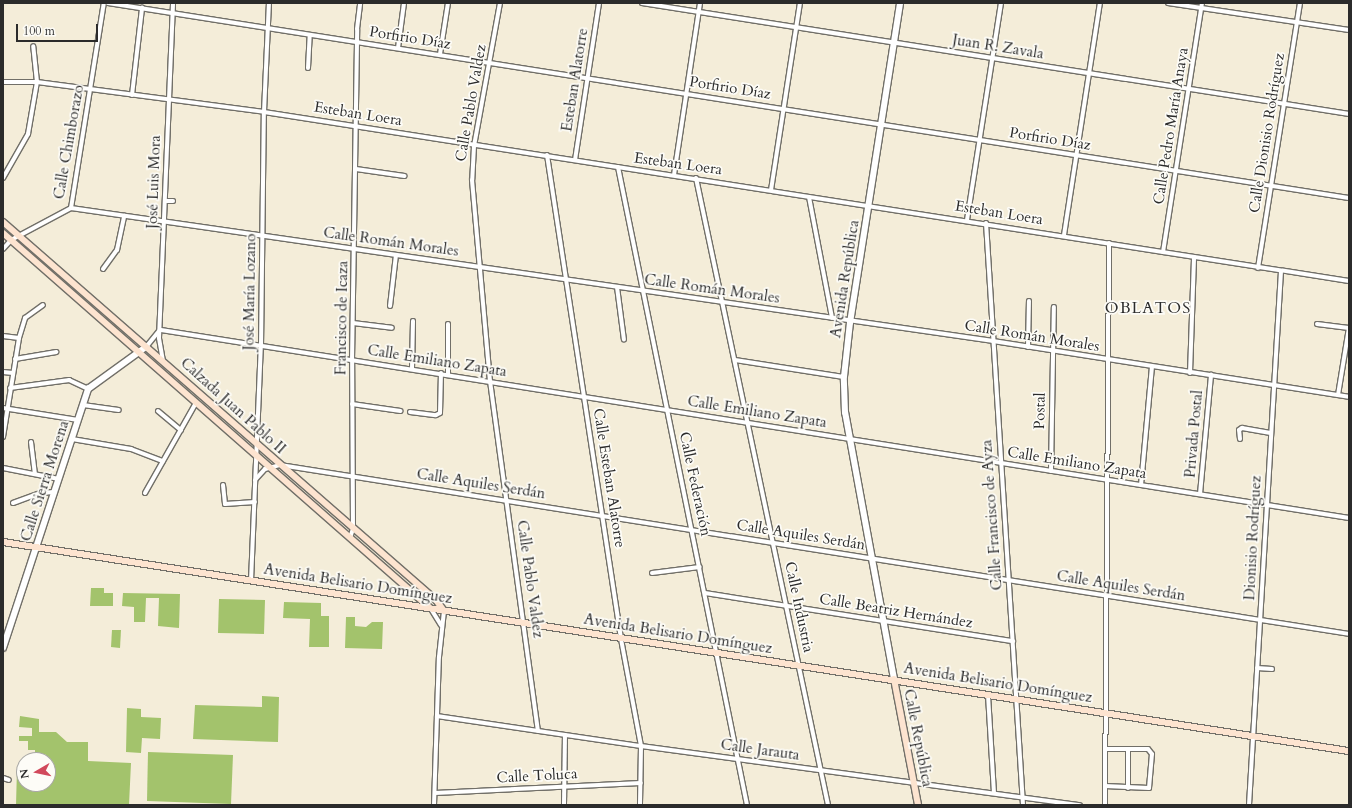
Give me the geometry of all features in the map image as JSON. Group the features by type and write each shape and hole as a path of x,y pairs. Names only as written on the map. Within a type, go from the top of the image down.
{"main road":[{"name":"Calzada Juan Pablo II","path":"3,222 436,600 444,611"},
{"name":"Calzada Juan Pablo II","path":"3,234 430,608"},
{"path":"74,295 82,291"},
{"name":"Avenida Belisario Domínguez","path":"3,542 1349,751"},
{"name":"Calle República","path":"894,680 918,805"}],"street":[{"name":"Calle Chimborazo","path":"3,249 11,240 71,208 104,3"},
{"name":"Porfirio Díaz","path":"108,3 138,6 172,13 310,35 440,54 1349,198"},
{"name":"José Luis Mora","path":"163,361 159,346 161,330 172,3"},
{"name":"José María Lozano","path":"251,581 261,346 264,237 264,112 269,3"},
{"name":"Francisco de Icaza","path":"350,538 353,529 352,360 355,249 357,42 360,3"},
{"path":"398,48 404,3"},
{"path":"440,54 448,3"},
{"name":"Calle Pablo Valdez","path":"500,3 474,146 472,180 490,381 508,500 538,731"},
{"name":"Esteban Alatorre","path":"575,160 599,3"},
{"name":"Juan R. Zavala","path":"642,3 1349,114"},
{"path":"674,175 700,3"},
{"path":"771,190 800,3"},
{"name":"Avenida República","path":"872,558 844,400 844,377 850,321 900,3"},
{"path":"967,220 981,140 1001,3"},
{"path":"1064,235 1100,3"},
{"path":"1168,3 1201,5 1297,23 1349,30"},
{"name":"Calle Dionisio Rodríguez","path":"1258,268 1300,3"},
{"name":"Calle Pedro María Anaya","path":"1163,252 1201,5"},
{"path":"132,95 138,6"},
{"path":"308,68 310,35"},
{"path":"3,178 28,134 37,82 33,46"},
{"name":"Esteban Loera","path":"3,82 37,82 264,112 474,146 547,155 809,197 1064,235 1258,268 1349,281"},
{"name":"Calle Esteban Alatorre","path":"547,155 564,279 622,639 641,746 640,805"},
{"name":"Calle Federación","path":"618,167 747,805"},
{"path":"356,170 405,176"},
{"name":"Calle Industria","path":"696,178 828,805"},
{"path":"809,197 832,318"},
{"path":"165,201 173,202"},
{"name":"Calle Román Morales","path":"71,208 832,318 1349,397"},
{"path":"103,269 110,262 117,250 124,216"},
{"name":"Calle Francisco de Ayza","path":"986,223 1024,805"},
{"path":"1105,805 1110,243"},
{"path":"390,306 396,255"},
{"path":"1190,372 1194,257"},
{"name":"Dionisio Rodríguez","path":"1249,805 1280,271"},
{"path":"617,287 624,340"},
{"path":"1028,347 1029,301"},
{"path":"3,438 5,408 19,338 25,318 43,305"},
{"name":"Postal","path":"1051,471 1054,307"},
{"path":"412,369 413,321"},
{"path":"353,323 392,328"},
{"path":"448,324 448,374"},
{"path":"1317,324 1349,328 1338,395"},
{"path":"10,388 69,380 88,390 140,353 161,330"},
{"name":"Calle Emiliano Zapata","path":"161,330 448,374 1349,518"},
{"path":"3,336 19,338"},
{"path":"15,359 56,352"},
{"path":"735,360 844,377"},
{"path":"1141,485 1152,367"},
{"path":"3,372 13,373"},
{"path":"410,412 440,413 441,373"},
{"name":"Privada Postal","path":"1200,494 1211,376"},
{"name":"Calle Sierra Morena","path":"3,648 88,390"},
{"path":"145,493 196,403"},
{"path":"352,404 401,411"},
{"path":"83,405 119,410"},
{"path":"5,408 78,420"},
{"path":"158,411 181,430"},
{"path":"1240,439 1239,430 1242,428 1271,433"},
{"path":"72,439 131,449 164,461"},
{"path":"31,442 35,474"},
{"name":"Calle Aquiles Serdán","path":"269,467 280,465 353,476 773,544 872,558 1349,634"},
{"path":"255,480 269,467"},
{"path":"3,468 59,479"},
{"path":"223,485 225,504 254,502"},
{"path":"13,503 41,493 54,492"},
{"name":"Calle República","path":"872,558 894,680"},
{"path":"652,572 700,567"},
{"name":"Calle Beatriz Hernández","path":"705,594 1013,641"},
{"path":"430,608 441,625"},
{"path":"434,805 441,625 444,611"},
{"path":"1257,668 1272,669"},
{"path":"988,695 994,793"},
{"name":"Calle Jarauta","path":"437,716 641,746 1080,805"},
{"path":"564,805 565,735"},
{"path":"1105,786 1150,788 1151,751 1106,749"},
{"path":"1128,749 1128,788"},
{"path":"3,778 9,780"},
{"name":"Calle Toluca","path":"435,793 641,783"}],"green space":[{"path":"91,588 104,588 104,593 113,593 113,606 90,606"},
{"path":"123,593 180,594 179,628 158,626 159,598 146,598 145,622 134,622 134,607 122,606"},
{"path":"219,599 265,600 264,634 218,633"},
{"path":"284,602 321,603 321,616 329,616 329,647 309,647 310,619 283,618"},
{"path":"346,617 355,617 355,626 366,627 372,622 383,622 382,649 345,648"},
{"path":"112,630 121,630 120,648 111,647"},
{"path":"262,696 279,697 278,742 193,739 195,705 262,707"},
{"path":"127,708 141,709 141,717 161,718 160,739 142,738 141,753 126,752"},
{"path":"20,716 39,719 39,732 56,732 67,742 88,742 88,761 131,763 129,805 16,805 16,792 56,792 56,752 35,752 35,750 28,750 28,741 19,741 19,736 32,736 32,728 19,727"},
{"path":"148,752 233,755 231,804 147,801"}],"district":[{"name":"OBLATOS","path":"1148,308"}]}
